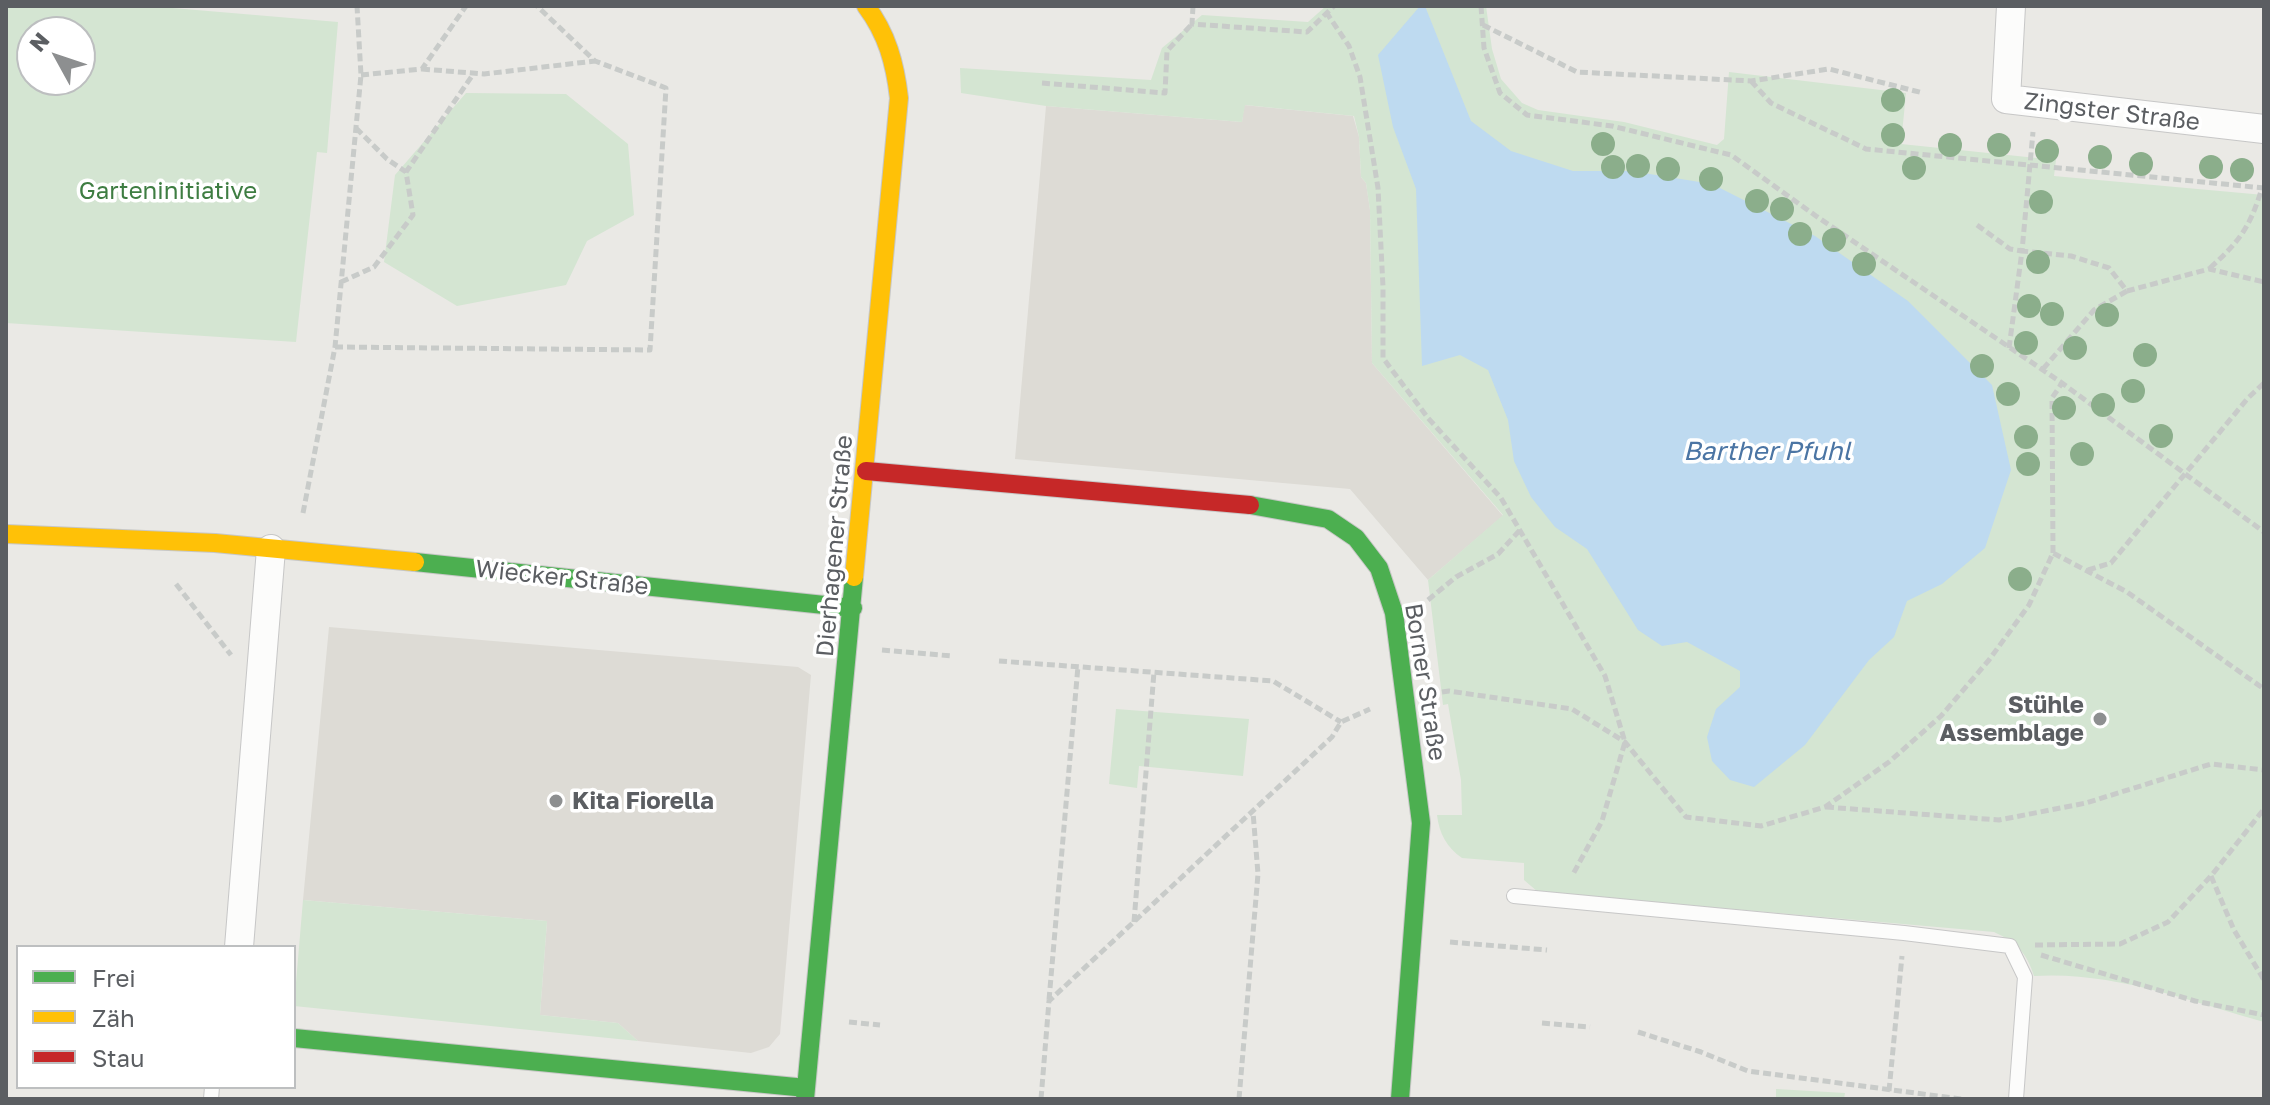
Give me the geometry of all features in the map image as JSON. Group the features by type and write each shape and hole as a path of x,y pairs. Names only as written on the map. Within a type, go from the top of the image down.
{"street":[{"name":"Dierhagener Straße","path":"806,1093 899,98 895,59 877,20 866,6"},
{"name":"Zingster Straße","path":"2011,6 2006,99 2264,129"},
{"name":"Borner Straße","path":"866,471 1257,506 1328,519 1356,538 1379,568 1394,613 1421,823 1400,1099"},
{"name":"Wiecker Straße","path":"6,534 215,543 853,608"},
{"path":"239,945 271,549"},
{"path":"296,1038 806,1093"}],"lane":[{"path":"1514,896 2010,946 2025,977 2016,1099"}],"path":[{"path":"301,525 335,347 361,75 357,6"},
{"path":"422,69 466,6"},
{"path":"335,347 650,350 666,88 595,61 537,6"},
{"path":"1042,83 1165,93 1167,51 1192,24 1193,6"},
{"path":"1192,24 1307,32 1334,6"},
{"path":"1481,6 1484,48 1500,93 1527,115 1612,126 1731,155 2043,369 2264,532"},
{"path":"1326,12 1349,46 1360,77 1378,188 1383,358 1428,418 1501,498 1605,676 1625,742 1602,821 1559,899"},
{"path":"1483,25 1577,72 1751,81 1829,69 1923,93"},
{"path":"361,75 422,69 474,73 595,61"},
{"path":"341,282 374,267 413,215 406,172 474,73"},
{"path":"1751,81 1771,103 1866,149 2263,188 2253,219 2234,246 2209,269 2127,291 2094,310 2043,369"},
{"path":"2009,348 2036,103"},
{"path":"356,128 387,159 406,172"},
{"path":"1977,225 2010,249 2071,256 2109,268 2127,291"},
{"path":"2209,269 2264,282"},
{"path":"1406,699 1449,691 1572,709 1625,742 1686,817 1761,826 1825,807 1889,762 1941,716 1989,660 2029,605 2053,553 2052,398 2062,383"},
{"path":"2087,571 2111,563 2248,398 2264,383"},
{"path":"1394,613 1420,607 1456,577 1498,554 1520,530"},
{"path":"2053,553 2127,592 2264,689"},
{"path":"176,584 239,666"},
{"path":"849,647 952,656"},
{"path":"999,661 1273,681 1341,722 1332,737 1049,1001"},
{"path":"1041,1099 1078,666"},
{"path":"1134,922 1154,672"},
{"path":"1825,807 1999,820 2086,803 2211,764 2264,770"},
{"path":"2010,946 2120,944 2168,922 2211,876 2264,809"},
{"path":"1239,1099 1258,874 1253,811"},
{"path":"2211,876 2234,930 2264,980"},
{"path":"1889,1091 1904,933"},
{"path":"1413,939 1547,950"},
{"path":"2010,946 2195,1001 2264,1015"},
{"path":"1542,1023 1590,1027"},
{"path":"1638,1032 1748,1071 1961,1099"}],"shaded area":[{"path":"1244,105 1353,116 1359,137 1361,177 1366,183 1370,210 1372,363 1503,516 1428,580 1350,489 1015,459 1046,106 1242,122"},
{"name":"Kita Fiorella","path":"329,627 798,667 811,675 780,1034 769,1047 751,1053 638,1041 618,1023 540,1015 547,921 303,900"}],"green space":[{"name":"Garteninitiative","path":"6,6 149,6 338,22 327,153 317,152 296,342 6,323"},
{"path":"1326,6 1486,6 1492,49 1501,79 1522,103 1538,110 1624,122 1717,145 1724,139 1729,72 1906,93 1901,144 2056,160 2054,176 2264,195 2264,1022 2122,983 2093,978 2034,976 2020,949 1994,932 1538,892 1524,880 1524,863 1462,858 1452,850 1442,834 1437,815 1462,815 1461,780 1448,704 1443,705 1428,580 1503,515 1372,363 1370,210 1366,183 1361,177 1359,137 1354,116 1245,105 1242,122 1046,106 961,93 960,68 1151,80 1162,48 1202,15 1308,22"},
{"path":"466,93 566,94 628,144 634,215 587,241 566,285 457,306 384,262 395,175"},
{"path":"1116,709 1249,719 1243,776 1139,766 1137,788 1109,784"},
{"path":"303,900 547,921 540,1015 618,1023 638,1041 296,1006"},
{"path":"1776,1089 1845,1093 1844,1099 1776,1099"}],"water":[{"name":"Barther Pfuhl","path":"1420,6 1425,6 1471,121 1511,151 1573,171 1631,171 1712,184 1815,236 1908,301 1992,385 2011,470 1985,548 1942,584 1907,601 1894,637 1869,660 1805,745 1754,787 1730,780 1712,761 1707,737 1716,709 1740,687 1740,671 1687,642 1662,646 1638,630 1587,549 1555,527 1531,497 1514,461 1508,420 1488,370 1460,355 1422,366 1416,189 1393,127 1378,55"}],"traffic: fast":[{"path":"1250,505 1328,519 1356,538 1379,568 1394,613 1421,823 1400,1099"},
{"path":"415,562 853,608"},
{"path":"805,1099 854,577"},
{"path":"296,1038 806,1088"}],"traffic: slow":[{"path":"854,577 899,98 889,49 866,6"},
{"path":"6,534 215,543 415,562"}],"traffic: jam":[{"path":"866,471 1250,505"}],"place":[{"name":"Stühle Assemblage","path":"2100,719"},
{"name":"Kita Fiorella","path":"556,801"}]}
